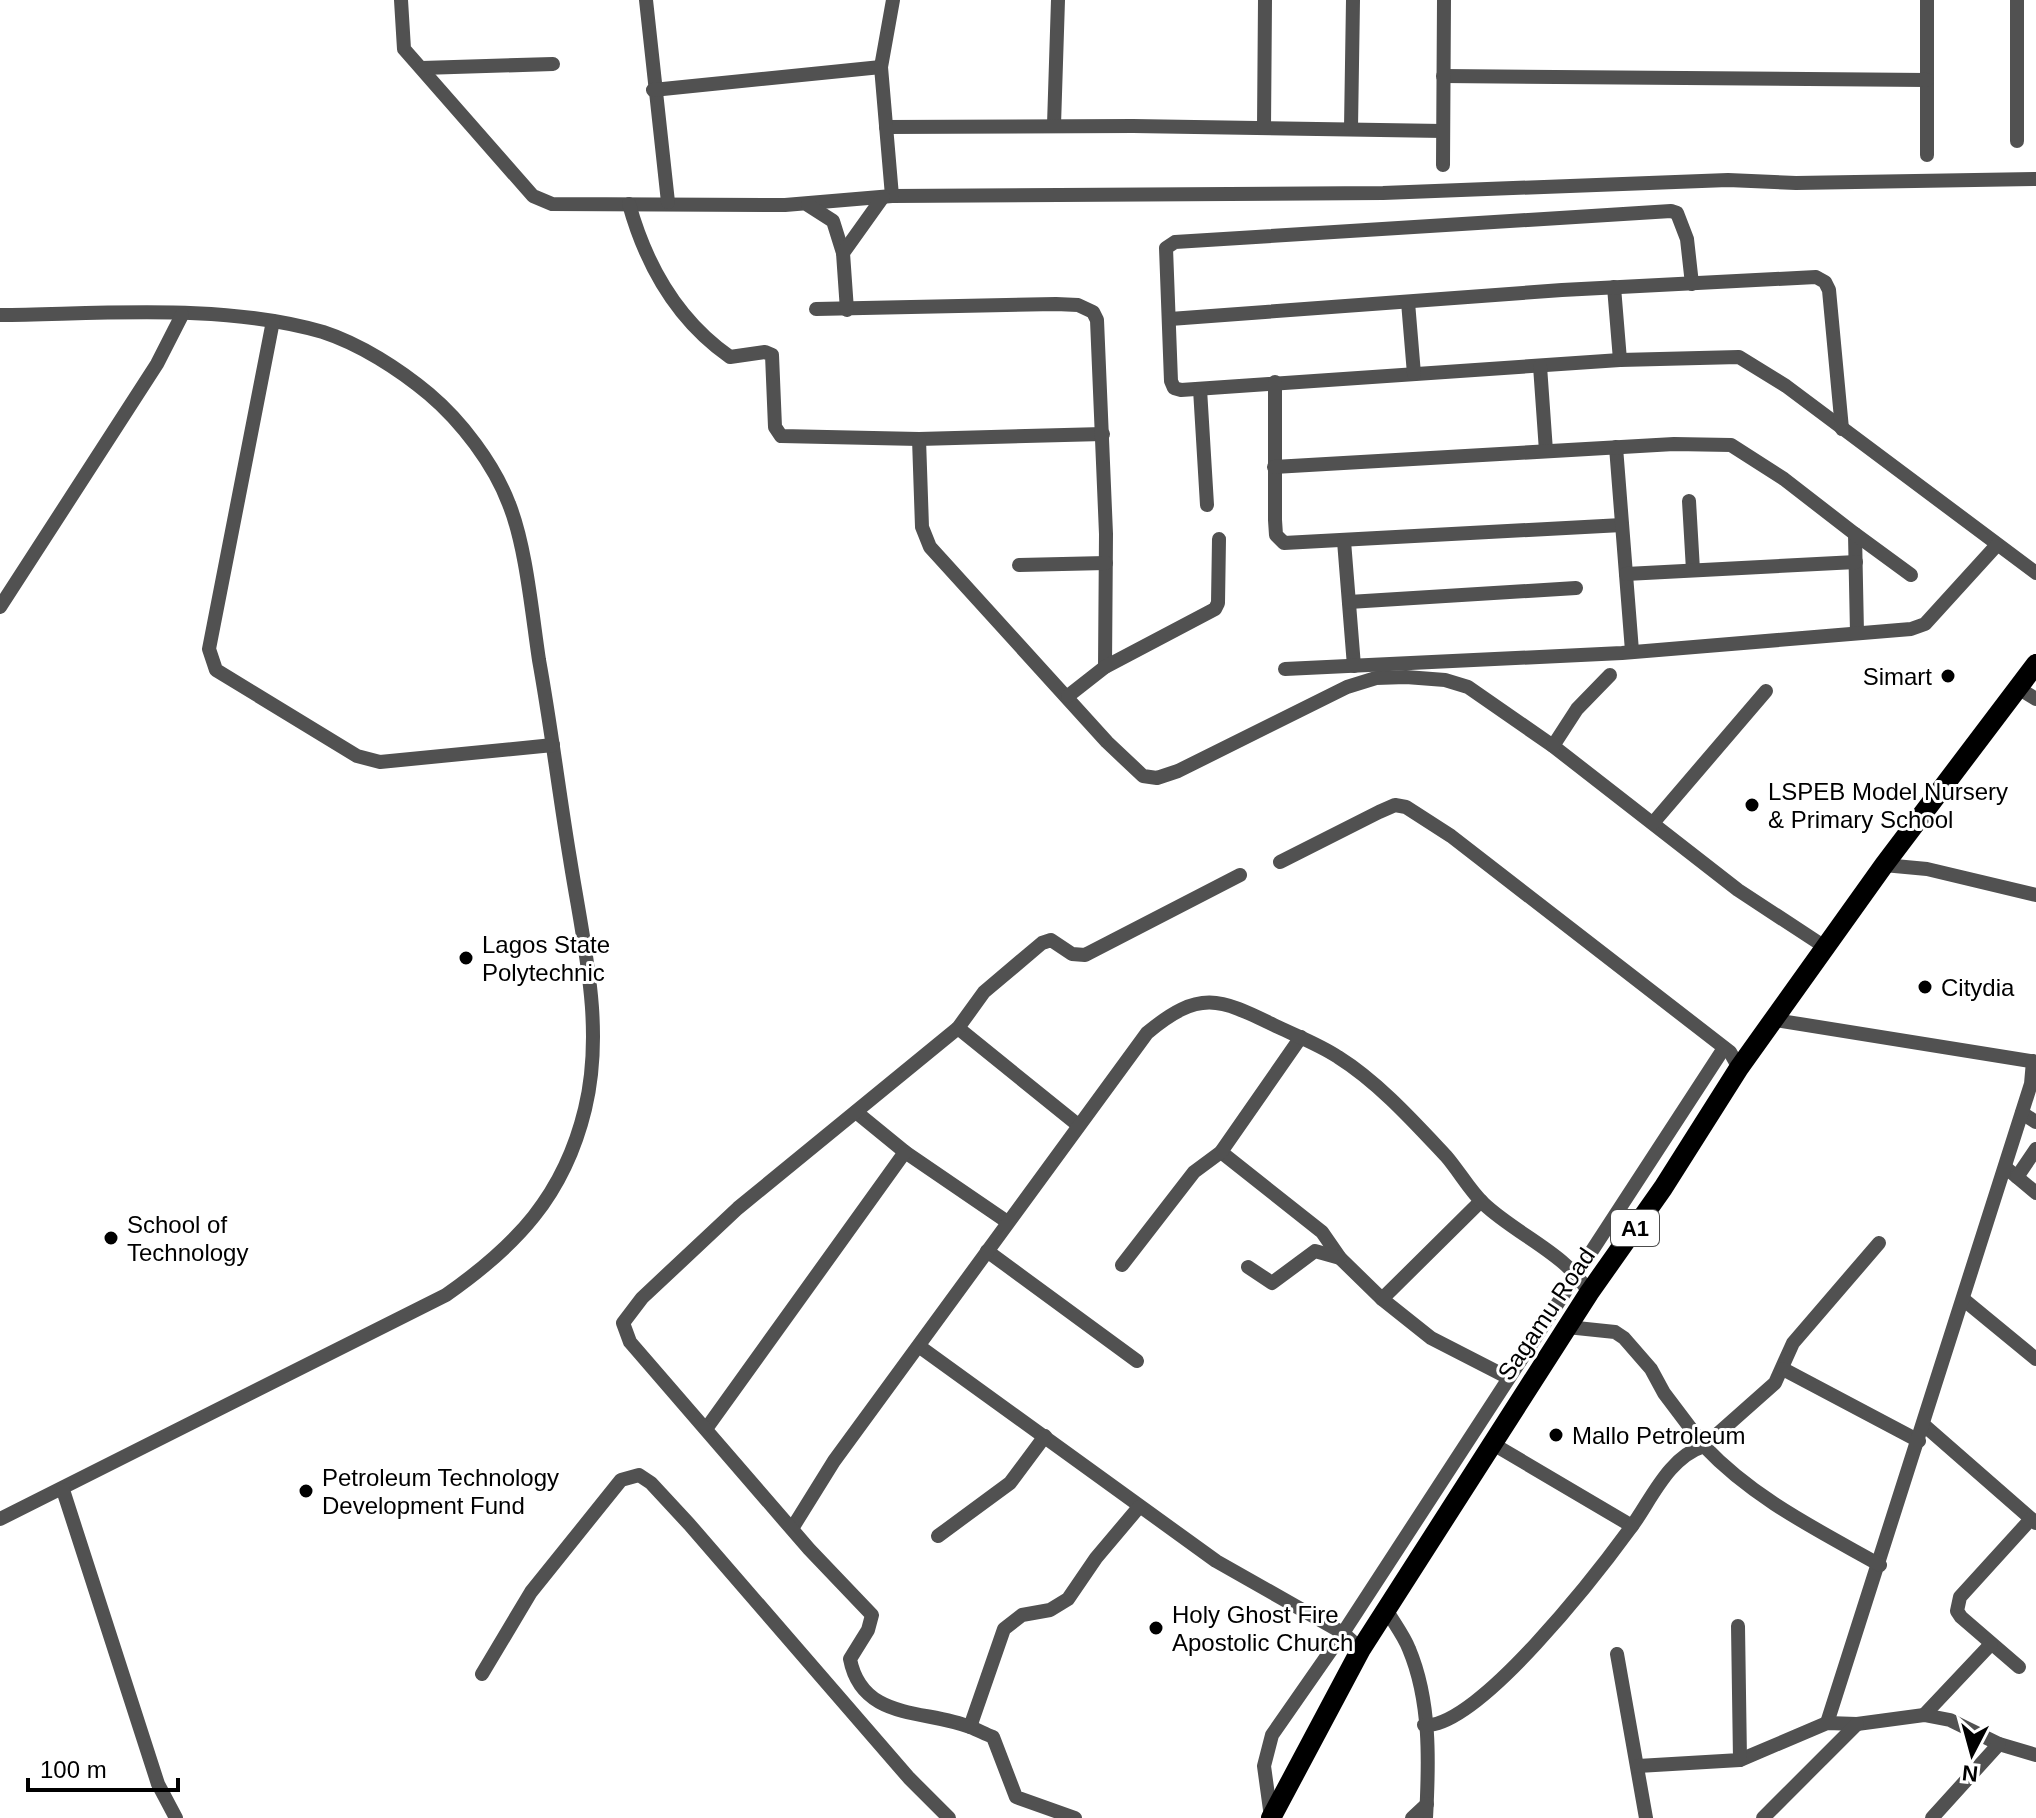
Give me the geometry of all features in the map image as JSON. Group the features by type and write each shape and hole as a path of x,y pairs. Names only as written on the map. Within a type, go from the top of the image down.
{"highway":[{"name":"Sagamu Road","path":"1271,1818 1361,1649 1589,1293 1663,1188 1739,1068 1884,865 2027,693 2036,664"}],"street":[{"path":"401,0 401,40 404,49 541,201 806,204 888,196 1383,193 1728,180 1796,183 2036,179"},
{"path":"646,0 653,90 668,202"},
{"path":"843,253 888,196 881,67 893,0"},
{"path":"1054,125 1058,0"},
{"path":"1264,128 1265,0"},
{"path":"1351,128 1353,0"},
{"path":"1443,165 1444,0"},
{"path":"1927,0 1927,155"},
{"path":"2017,0 2017,141"},
{"path":"422,68 553,64"},
{"path":"653,90 881,67"},
{"path":"1443,76 1927,80"},
{"path":"886,127 1054,125 1443,131"},
{"path":"629,204 641,246 662,287 683,311 730,357 765,352 772,355 775,427 781,436 919,439 1103,434"},
{"path":"806,204 833,221 843,253 847,310"},
{"path":"1692,284 1683,222 1671,211 1169,243 1166,248 1174,388 1200,389 1620,360 1739,357 1786,386 2036,573"},
{"path":"1170,319 1614,287 1803,277 1825,282 1832,305 1842,429"},
{"path":"1614,287 1620,360"},
{"path":"1408,302 1414,374"},
{"path":"816,309 1056,304 1087,307 1097,320 1103,434 1105,667"},
{"path":"0,315 182,315 273,321 326,333 396,370 430,395 482,457 510,505 588,965 593,1029 593,1068 584,1113 547,1201 494,1261 446,1295 0,1519"},
{"path":"0,607 157,364 182,315"},
{"path":"273,321 209,649 216,670 252,695 357,756 380,762 553,745"},
{"path":"1540,366 1546,451"},
{"path":"1275,382 1276,535 1280,541 1344,541 1622,525"},
{"path":"1200,389 1207,505"},
{"path":"919,439 922,527 930,547 1107,742 1150,779 1178,771 1347,687 1376,678 1456,682 1553,746 1738,890 1825,947"},
{"path":"1274,467 1616,447 1731,445 1784,479 1911,575"},
{"path":"1616,447 1632,651"},
{"path":"1689,501 1693,570"},
{"path":"1855,534 1857,633"},
{"path":"1068,696 1105,667 1215,609 1218,603 1219,539"},
{"path":"1344,541 1354,666"},
{"path":"1285,669 1632,651 1911,629 1925,624 1996,546"},
{"path":"1626,574 1856,562"},
{"path":"1019,565 1106,563"},
{"path":"1349,602 1576,588"},
{"path":"1553,746 1577,709 1610,675"},
{"path":"1653,823 1766,691"},
{"path":"1280,862 1395,805 1406,807 1451,836 1566,923 1730,1052 1739,1068"},
{"path":"1884,865 1927,869 2036,895"},
{"path":"1075,1818 1016,1797 993,1737 970,1727 881,1705 865,1693 850,1659 868,1630 872,1615 630,1342 623,1323 642,1298 738,1208 958,1028 1001,975 1046,940 1056,941 1072,954 1085,955 1240,875"},
{"path":"793,1527 834,1461 920,1347 1006,1221 1147,1033 1185,1006 1201,1001 1221,1002 1301,1037 1341,1059 1398,1109 1468,1180 1481,1201 1577,1273 1589,1293"},
{"path":"1775,1020 2034,1062 2011,1172 1963,1299 1925,1426 1827,1723"},
{"path":"958,1028 1078,1125"},
{"path":"1122,1265 1194,1172 1221,1152 1301,1037"},
{"path":"1271,1818 1264,1766 1272,1735 1343,1633 1724,1048"},
{"path":"856,1112 905,1152 1006,1221"},
{"path":"2022,1113 2036,1122"},
{"path":"2011,1172 2036,1149"},
{"path":"706,1429 905,1152"},
{"path":"1221,1152 1322,1232 1340,1258 1382,1299 1443,1346 1507,1377"},
{"path":"2011,1172 2036,1193"},
{"path":"1382,1299 1481,1201"},
{"path":"1424,1725 1447,1723 1482,1699 1563,1614 1676,1464 1692,1450 1704,1446 1768,1390 1783,1369 1793,1343 1879,1243"},
{"path":"987,1251 1137,1361"},
{"path":"1248,1267 1272,1283 1315,1251 1340,1258"},
{"path":"1963,1299 2036,1359"},
{"path":"1567,1327 1615,1332 1624,1338 1651,1369 1664,1393 1704,1446 1729,1472 1770,1503 1880,1565"},
{"path":"920,1347 1216,1561 1343,1633 1361,1649"},
{"path":"1783,1369 1919,1441"},
{"path":"1925,1426 2034,1521 1958,1604 1961,1617 2019,1667"},
{"path":"938,1536 1010,1483 1045,1436"},
{"path":"1493,1444 1632,1526"},
{"path":"482,1674 531,1592 621,1480 639,1475 651,1483 689,1524 900,1768 949,1818"},
{"path":"63,1490 158,1784 176,1818"},
{"path":"970,1727 1004,1629 1022,1615 1050,1610 1068,1599 1096,1558 1139,1507"},
{"path":"1387,1611 1413,1660 1430,1775 1427,1813"},
{"path":"1738,1626 1740,1760"},
{"path":"1924,1715 1991,1644"},
{"path":"1617,1654 1646,1818"},
{"path":"1638,1766 1740,1760 1827,1723 1857,1724 1924,1715 1950,1720 1999,1744 2036,1755"},
{"path":"1763,1818 1857,1724"},
{"path":"1932,1818 1999,1744"},
{"path":"1412,1818 1427,1813 1441,1818"}],"place":[{"name":"Simart","path":"1948,676"},
{"name":"LSPEB Model Nursery & Primary School","path":"1752,805"},
{"name":"Lagos State Polytechnic","path":"466,958"},
{"name":"Citydia","path":"1925,987"},
{"name":"School of Technology","path":"111,1238"},
{"name":"Mallo Petroleum","path":"1556,1435"},
{"name":"Petroleum Technology Development Fund","path":"306,1491"},
{"name":"Holy Ghost Fire Apostolic Church","path":"1156,1628"}]}
